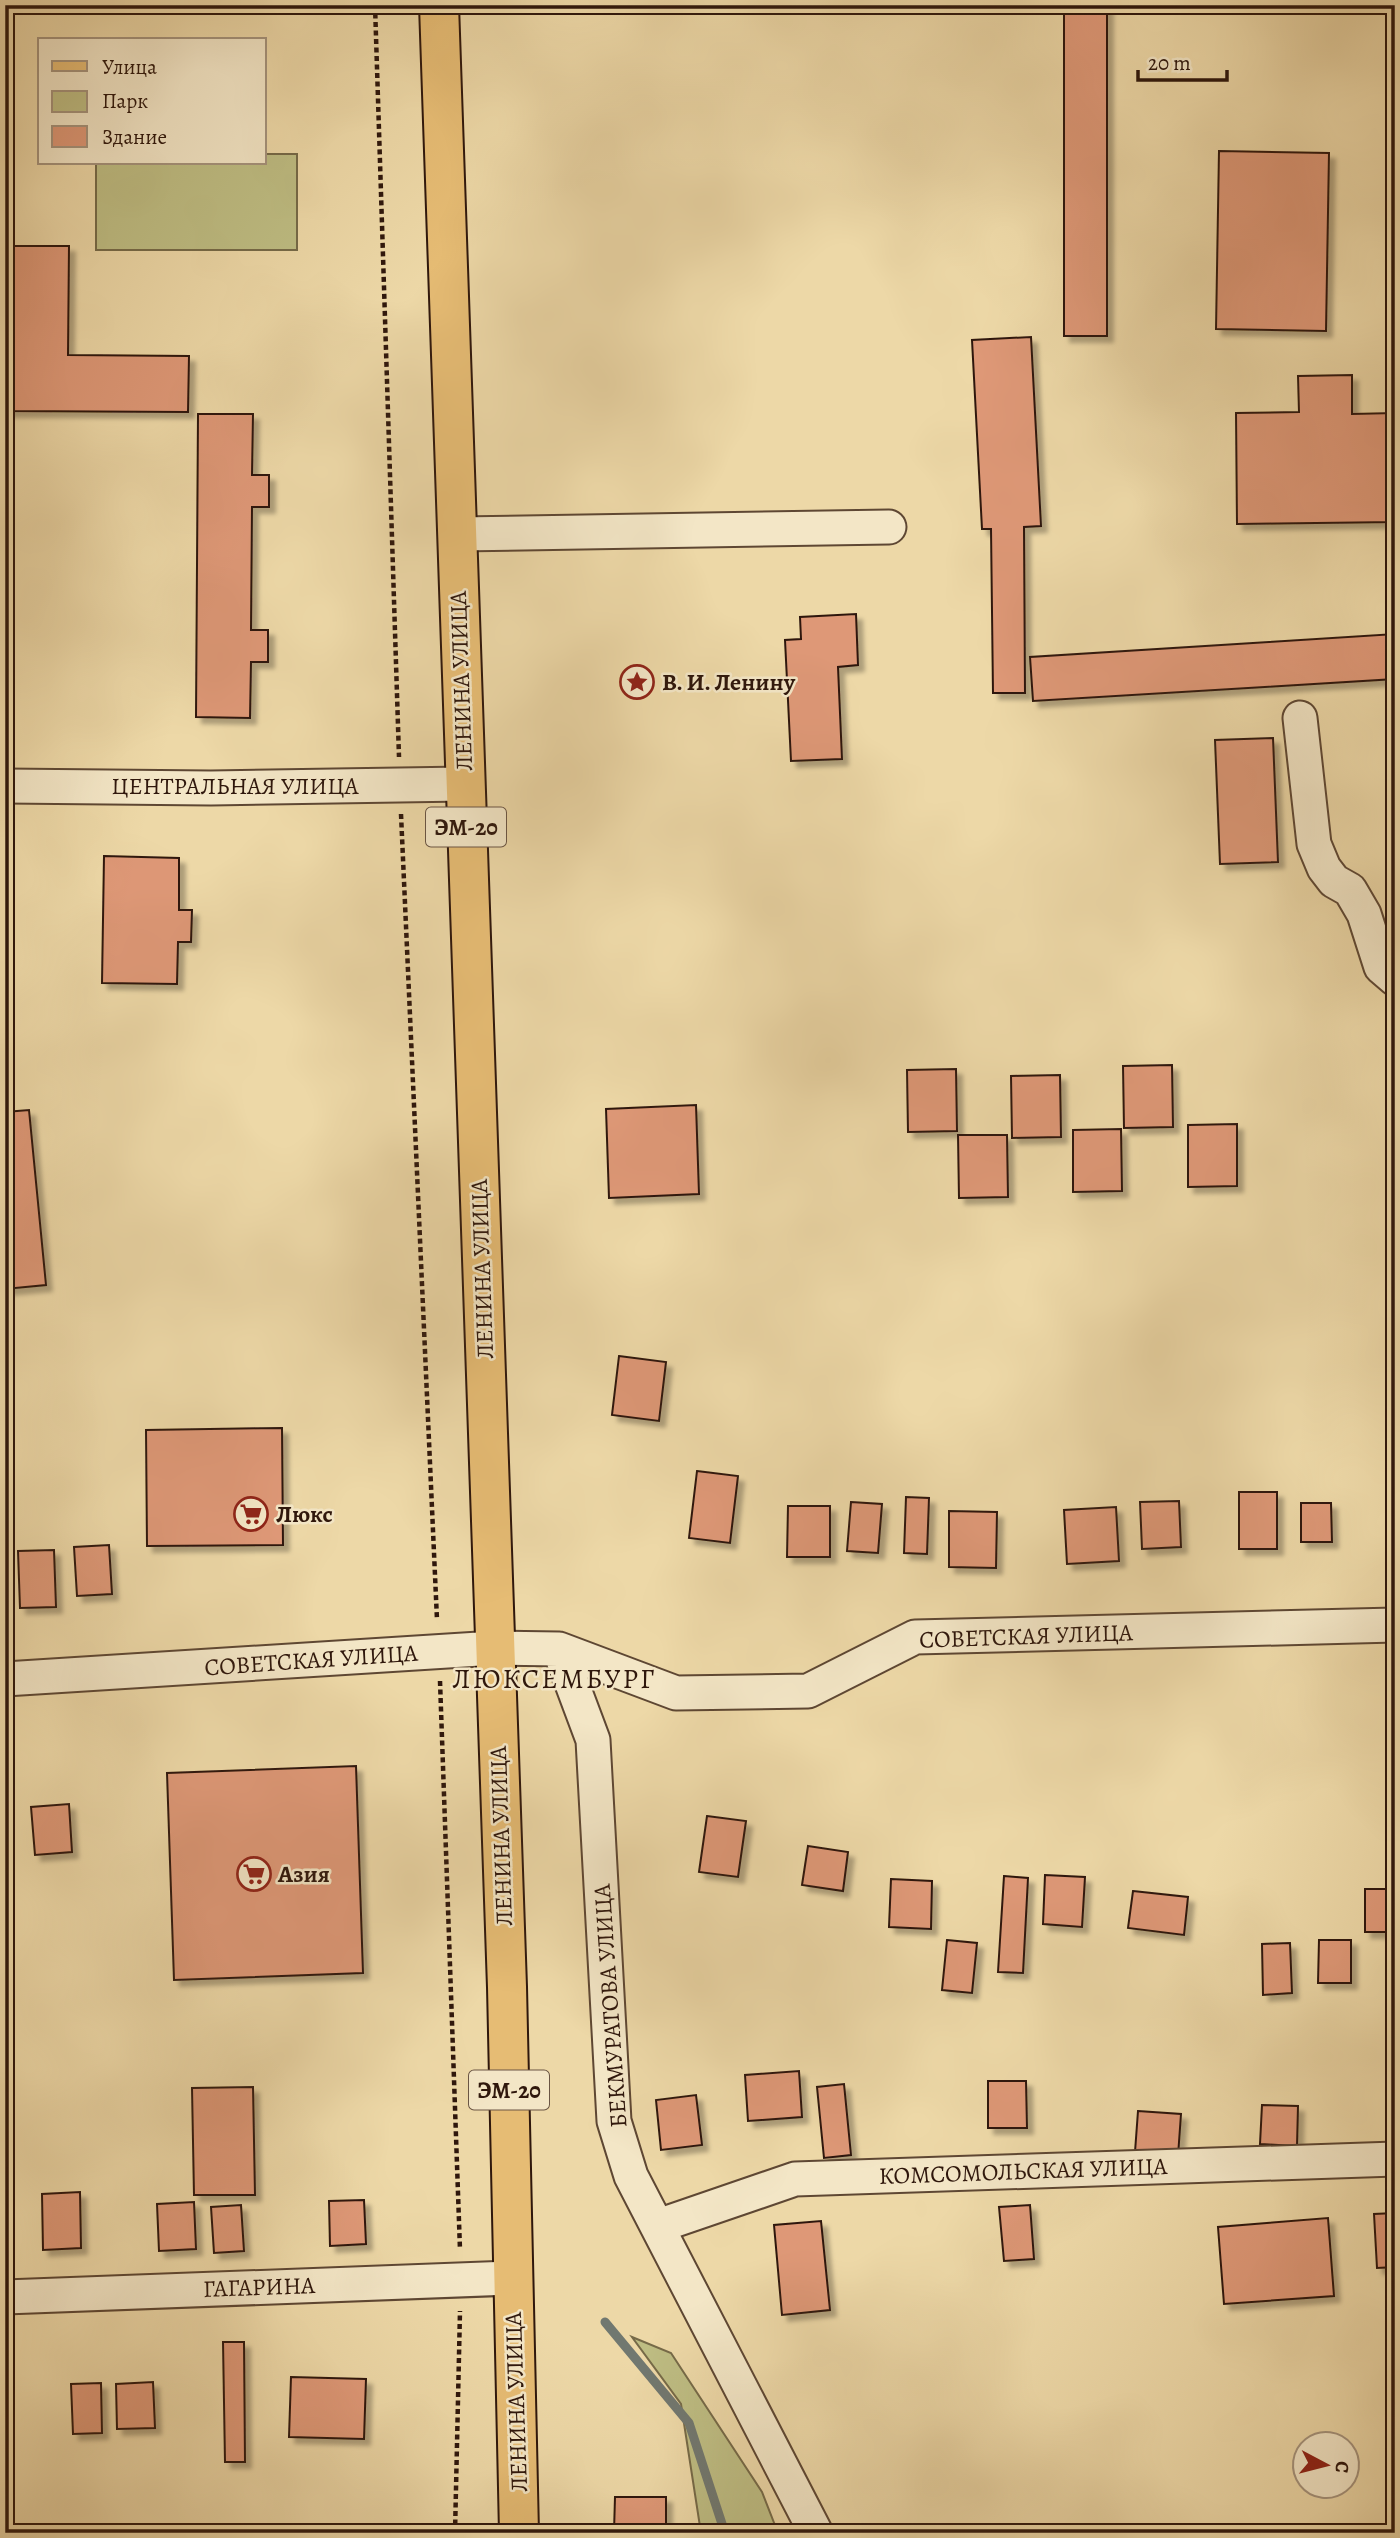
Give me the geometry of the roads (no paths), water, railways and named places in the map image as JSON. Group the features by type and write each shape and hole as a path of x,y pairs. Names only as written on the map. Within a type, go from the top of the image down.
{"main road":[{"name":"ЛЕНИНА УЛИЦА","path":"439,5 507,1987 519,2533"}],"street":[{"path":"457,534 889,527"},
{"path":"1300,718 1314,844 1334,881 1350,890 1364,914 1381,967 1395,979"},
{"name":"ЦЕНТРАЛЬНАЯ УЛИЦА","path":"5,786 211,788 464,784"},
{"name":"СОВЕТСКАЯ УЛИЦА","path":"5,1679 495,1648 559,1649 676,1693 808,1691 915,1637 1395,1625"},
{"name":"БЕКМУРАТОВА УЛИЦА","path":"559,1649 593,1740 614,2121 631,2176 816,2533"},
{"name":"КОМСОМОЛЬСКАЯ УЛИЦА","path":"658,2226 795,2179 1395,2159"},
{"name":"ГАГАРИНА","path":"5,2297 513,2278"}],"waterway":[{"path":"605,2322 689,2423 725,2533"}],"place":[{"name":"В. И. Ленину","path":"637,682"},
{"name":"Люкс","path":"251,1514"},
{"name":"Азия","path":"254,1874"}],"district":[{"name":"ЛЮКСЕМБУРГ","path":"554,1678"}]}
